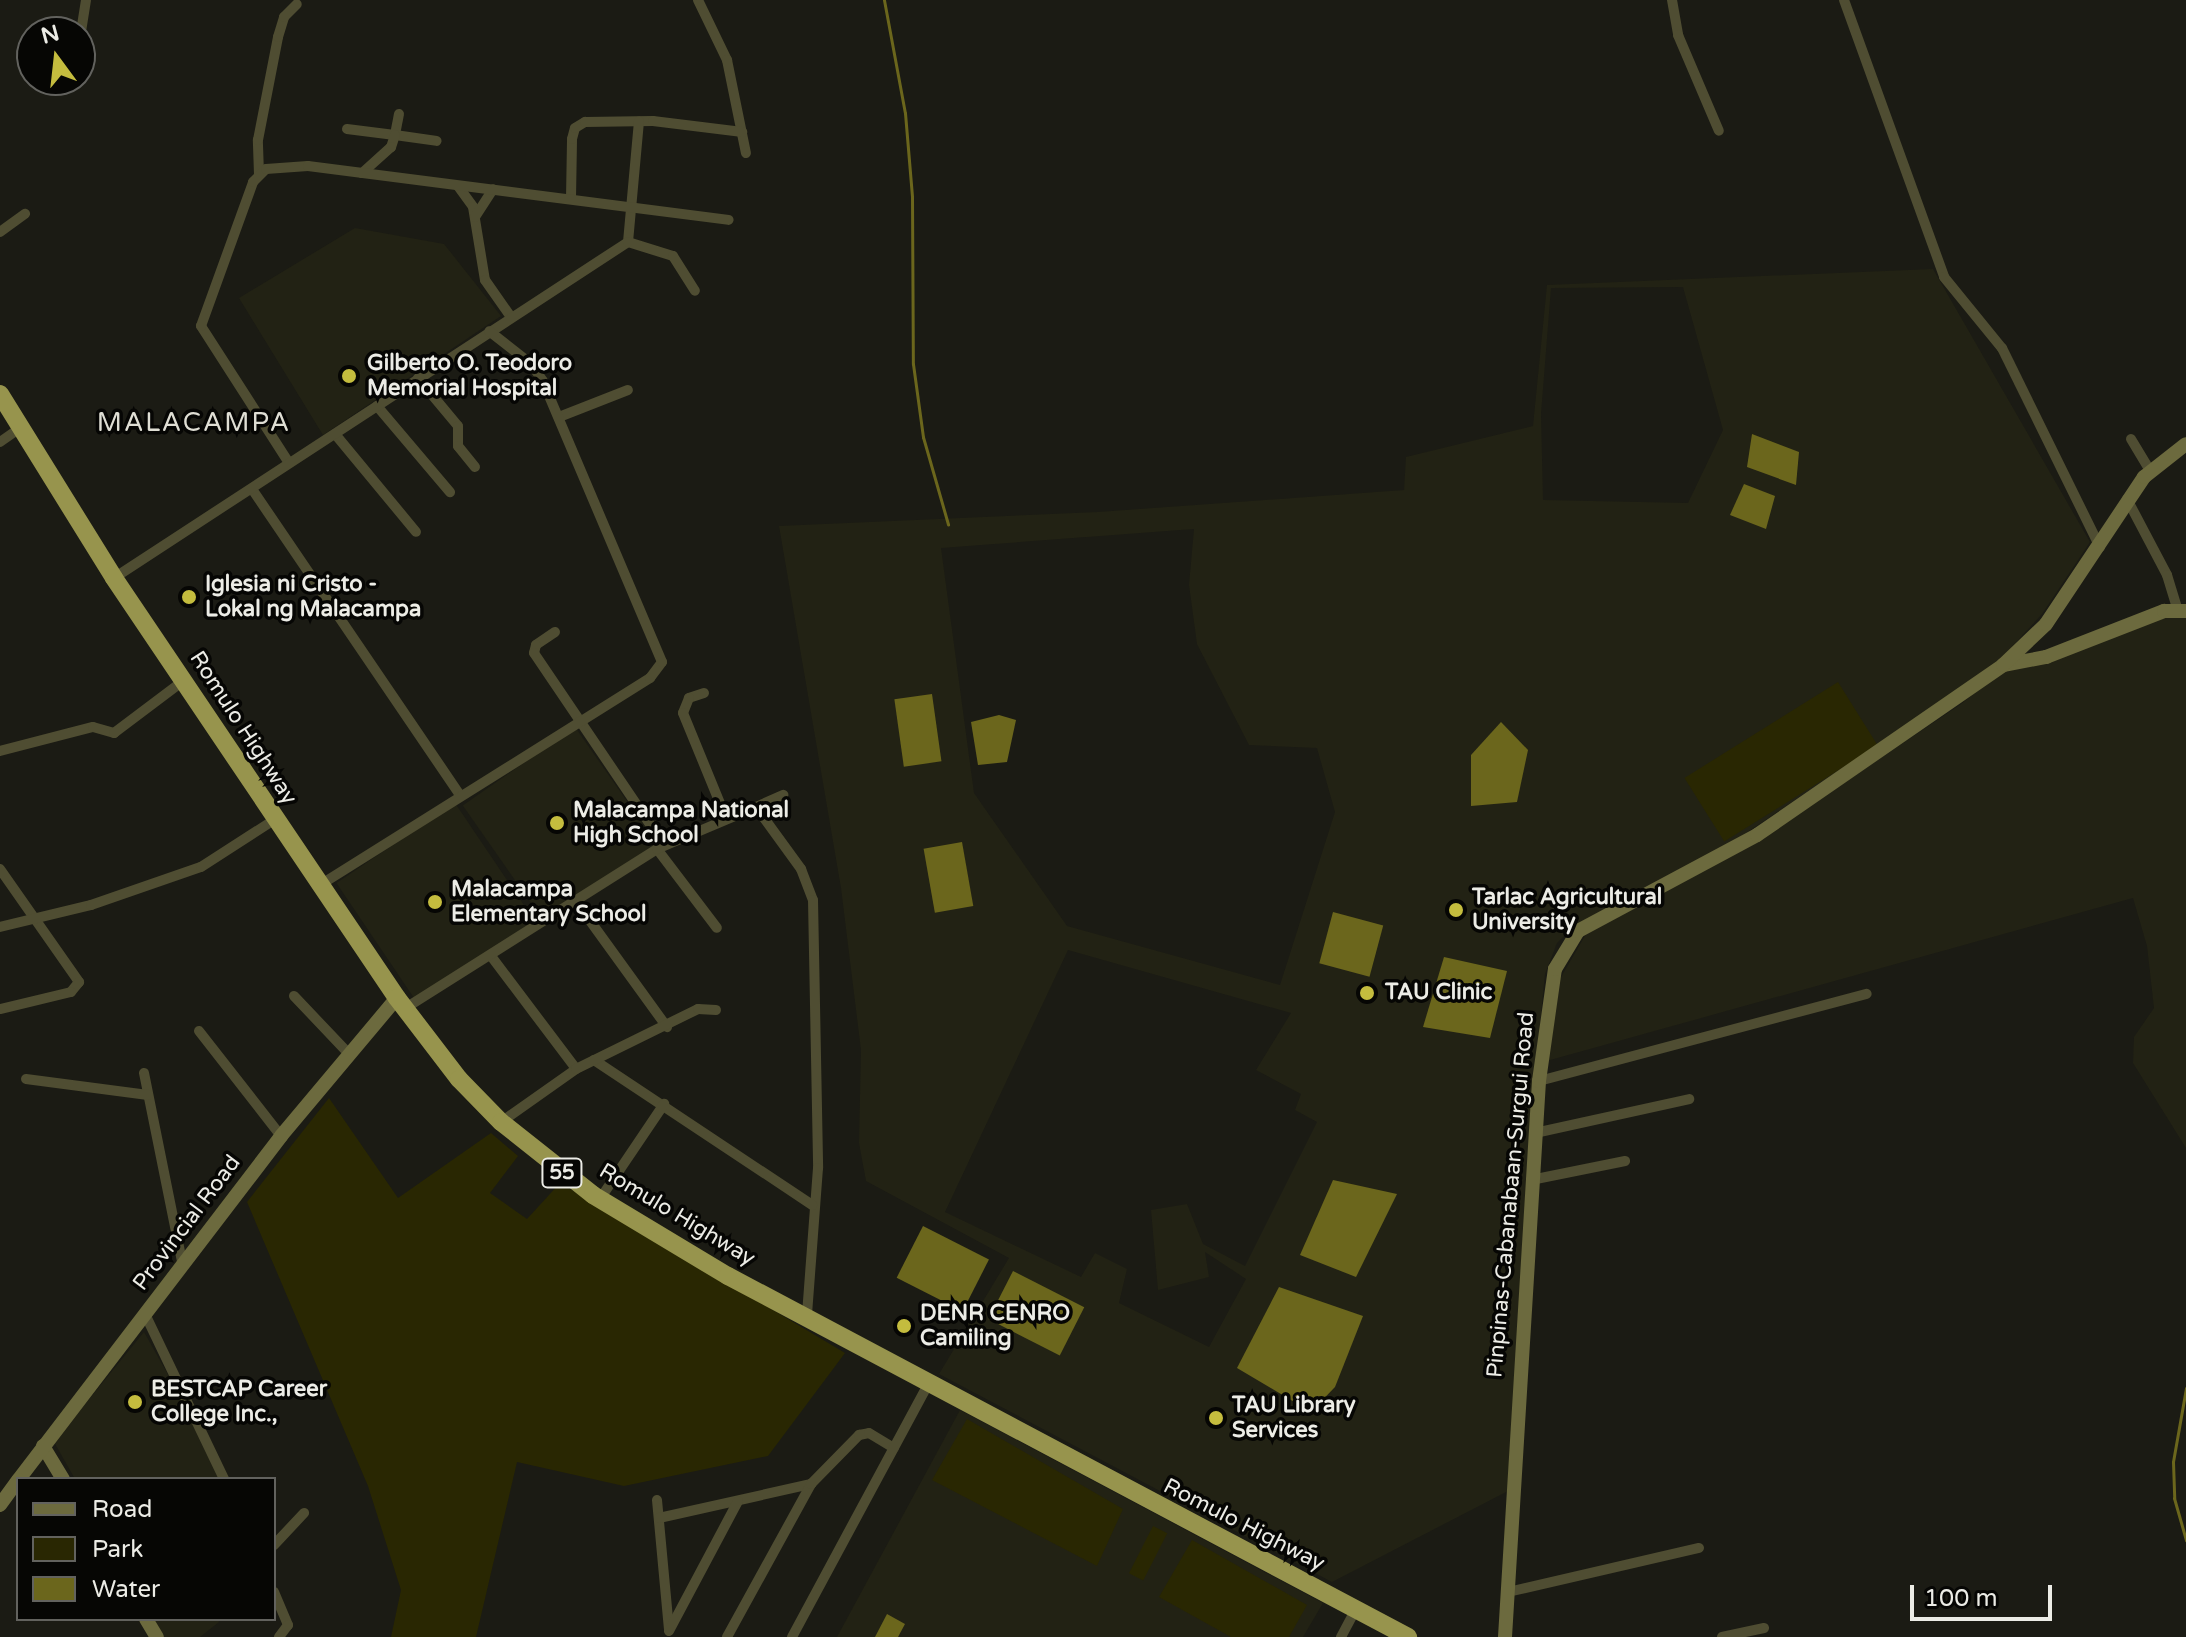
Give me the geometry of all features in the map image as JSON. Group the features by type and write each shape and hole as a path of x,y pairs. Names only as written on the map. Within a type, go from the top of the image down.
{"highway":[{"name":"Romulo Highway","path":"0,394 114,578 274,820 401,1004 459,1079 501,1122 600,1199 728,1276 807,1315 1356,1609 1398,1635"}],"street":[{"path":"698,0 727,60 746,153"},
{"path":"1672,0 1678,35 1719,131"},
{"path":"1844,0 1944,277 2002,348 2100,547"},
{"path":"289,463 201,326 259,174 258,140 278,37 284,17 297,4"},
{"path":"362,173 391,147 399,114"},
{"path":"571,198 575,128 585,122 639,121 742,132"},
{"path":"628,242 639,121"},
{"path":"347,129 437,141"},
{"path":"259,174 296,166 729,220"},
{"path":"457,184 469,195 485,280 511,317"},
{"path":"475,217 493,189"},
{"path":"0,232 25,214"},
{"path":"114,578 628,242 673,256 695,291"},
{"path":"320,885 459,794 650,678 662,662 559,417 531,364 489,331"},
{"path":"418,378 458,426 458,446 475,467"},
{"path":"559,417 628,390"},
{"path":"377,406 450,492"},
{"path":"0,442 20,428"},
{"path":"335,434 416,532"},
{"path":"2131,439 2151,472"},
{"name":"Pinpinas-Cabanabaan-Surgui Road","path":"1505,1637 1531,1180 1539,1081 1555,969 1578,931 1757,835 2003,665 2046,624 2100,547 2127,499 2151,472 2186,444"},
{"path":"252,489 459,794"},
{"path":"2003,665 2046,657 2182,610 2127,499"},
{"path":"555,632 536,645 534,653 576,721 717,928"},
{"path":"0,751 93,727 114,733 183,681"},
{"path":"704,693 689,698 683,713 726,818"},
{"path":"401,1004 491,956 660,847 783,795"},
{"path":"756,807 801,869 813,900 818,1168 812,1205 807,1315"},
{"path":"0,927 39,920 201,867 274,820"},
{"path":"0,869 39,920 79,982 71,992 0,1009"},
{"path":"575,900 667,1027"},
{"path":"491,956 576,1069"},
{"path":"1539,1081 1867,994"},
{"path":"294,996 350,1055"},
{"name":"Provincial Road","path":"20,1477 281,1136 350,1055 401,1004"},
{"path":"501,1122 576,1069 667,1027 698,1009 716,1010"},
{"path":"199,1031 281,1136"},
{"path":"594,1060 812,1205"},
{"path":"144,1073 183,1266"},
{"path":"26,1079 148,1095"},
{"path":"1535,1133 1689,1099"},
{"path":"600,1199 664,1104"},
{"path":"1531,1180 1625,1161"},
{"path":"145,1314 223,1477"},
{"path":"792,1637 929,1383"},
{"path":"727,1637 811,1484 859,1435 869,1433 894,1448"},
{"path":"43,1446 62,1477"},
{"name":"Provincial Road","path":"0,1505 16,1483"},
{"path":"659,1518 811,1484"},
{"path":"657,1500 670,1634"},
{"path":"670,1634 738,1501"},
{"path":"276,1543 304,1513"},
{"path":"1508,1592 1699,1548"},
{"path":"276,1597 288,1625 279,1637"},
{"path":"1341,1637 1356,1609"},
{"path":"1722,1637 1764,1628"}],"shaded area":[{"name":"Gilberto O. Teodoro Memorial Hospital","path":"355,228 444,244 501,316 323,435 239,298"},
{"name":"Tarlac Agricultural University","path":"1933,269 2090,542 2042,614 1997,663 1721,850 1569,931 1557,943 1545,974 1536,1064 1508,1491 1332,1582 939,1374 1009,1258 866,1181 859,1143 861,1050 841,888 779,526 1098,512 1404,490 1406,457 1533,426 1547,285","holes":["1683,287 1723,430 1688,503 1543,500 1541,414 1551,288","1194,529 1189,585 1197,644 1249,745 1317,748 1335,812 1280,985 1067,926 974,793 941,548","1068,950 1291,1013 1256,1070 1301,1094 1295,1110 1317,1122 1245,1266 1203,1244 1187,1204 1151,1210 1158,1290 1209,1277 1205,1252 1246,1279 1209,1347 1119,1303 1127,1269 1095,1253 1081,1277 945,1212"]},
{"name":"Tarlac Agricultural University","path":"2186,616 2186,1148 2133,1063 2134,1037 2154,1008 2147,946 2133,898 1543,1062 1557,984 1586,934 1762,838 1961,704 2005,668 2146,620"},
{"name":"Malacampa National High School","path":"575,727 658,846 546,924 463,806"},
{"name":"Malacampa Elementary School","path":"455,803 536,923 418,1003 336,883"},
{"name":"BESTCAP Career College Inc.,","path":"144,1332 198,1428 220,1477 74,1477 54,1442"},
{"path":"960,1410 1323,1603 1303,1637 837,1637"},
{"path":"153,1621 219,1622 200,1637 162,1637"}],"green space":[{"path":"1838,682 1878,746 1724,842 1685,778"},
{"path":"329,1098 398,1198 491,1133 518,1156 490,1193 527,1219 560,1183 845,1353 768,1456 624,1486 517,1462 476,1637 391,1637 401,1590 368,1486 247,1202"},
{"path":"967,1419 1123,1509 1097,1566 932,1480"},
{"path":"1153,1526 1167,1533 1143,1580 1129,1573"},
{"path":"1192,1540 1307,1605 1289,1637 1231,1637 1159,1597"}],"water":[{"path":"1752,434 1799,452 1796,485 1747,467"},
{"path":"1744,484 1775,496 1766,529 1730,515"},
{"path":"932,694 941,761 904,767 894,699"},
{"path":"999,715 1016,720 1007,762 978,765 971,722"},
{"path":"1501,722 1528,750 1517,802 1471,806 1471,755"},
{"path":"962,842 973,906 935,913 924,849"},
{"path":"1333,912 1383,925 1370,977 1319,963"},
{"path":"1444,957 1507,971 1490,1038 1423,1027"},
{"path":"1333,1180 1397,1194 1356,1277 1300,1255"},
{"path":"923,1226 989,1260 963,1311 897,1278"},
{"path":"1013,1271 1084,1307 1060,1355 988,1319"},
{"path":"1279,1287 1363,1316 1335,1387 1311,1412 1237,1368"},
{"path":"887,1614 905,1624 898,1637 875,1637"}],"waterway":[{"path":"884,0 905,113 912,197 913,364 923,437 948,524"},
{"path":"2186,1388 2173,1462 2174,1498 2186,1540"}],"place":[{"name":"Gilberto O. Teodoro Memorial Hospital","path":"349,376"},
{"name":"Iglesia ni Cristo - Lokal ng Malacampa","path":"189,597"},
{"name":"Malacampa National High School","path":"557,823"},
{"name":"Malacampa Elementary School","path":"435,902"},
{"name":"Tarlac Agricultural University","path":"1456,910"},
{"name":"TAU Clinic","path":"1367,993"},
{"name":"DENR CENRO Camiling","path":"904,1326"},
{"name":"BESTCAP Career College Inc.,","path":"135,1402"},
{"name":"TAU Library Services","path":"1216,1418"}],"district":[{"name":"MALACAMPA","path":"194,423"}]}
